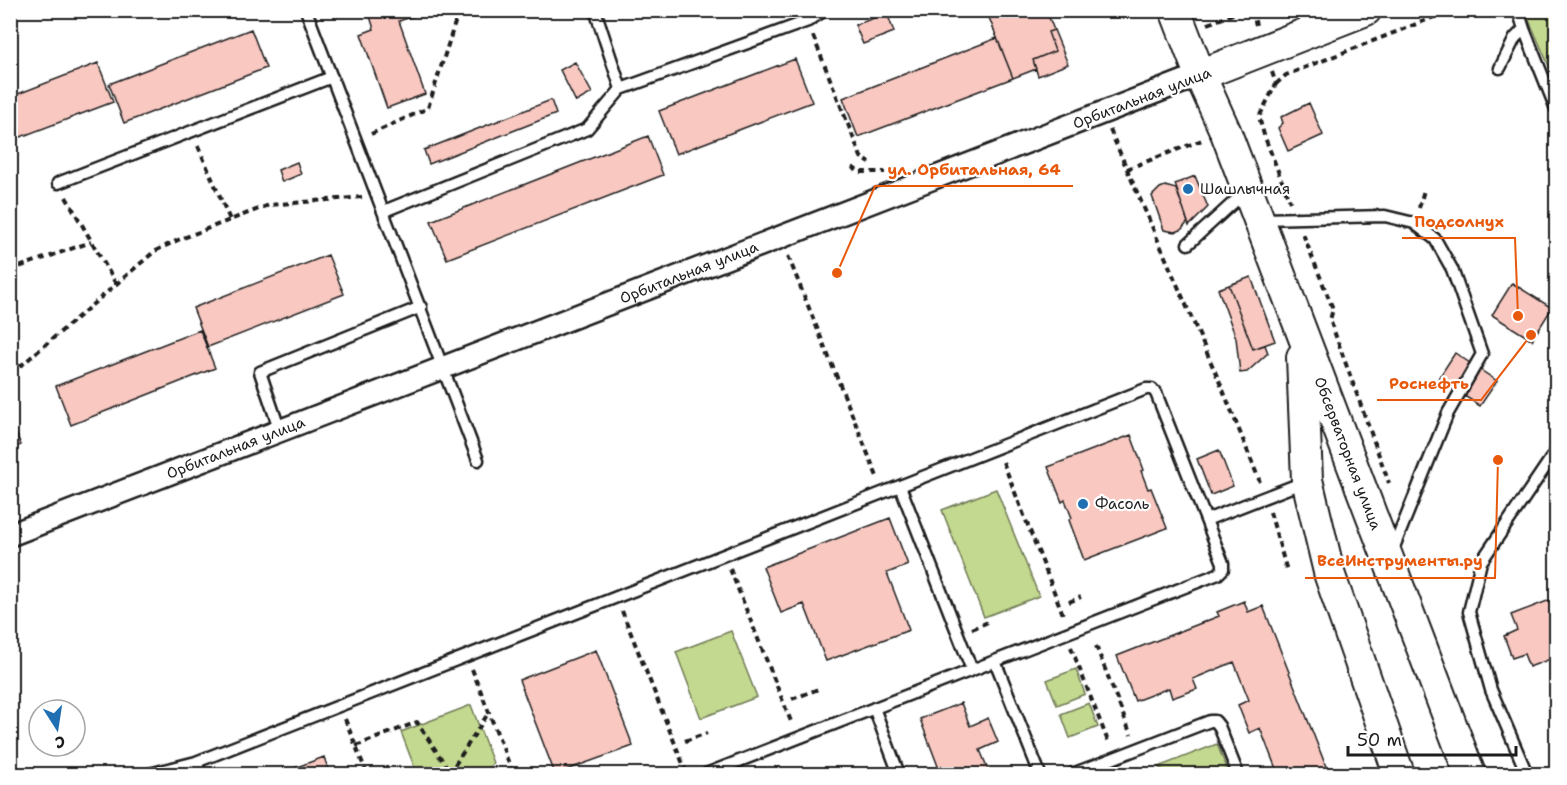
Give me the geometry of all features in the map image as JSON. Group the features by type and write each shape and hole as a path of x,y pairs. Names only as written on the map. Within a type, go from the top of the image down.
{"main road":[{"name":"Орбитальная улица","path":"1200,75 1264,50 1335,16 1366,10"},
{"name":"Обсерваторная улица","path":"1179,22 1248,189 1470,774"},
{"name":"Обсерваторная улица","path":"1301,333 1307,480 1330,576 1399,774"}],"street":[{"name":"Орбитальная улица","path":"10,535 1200,75"}],"lane":[{"path":"306,10 478,460"},
{"path":"595,10 621,88"},
{"path":"384,211 587,129 621,88 808,21 825,10"},
{"path":"1518,10 1557,110"},
{"path":"1500,68 1515,38 1524,29"},
{"path":"58,183 332,77"},
{"path":"1188,244 1248,189"},
{"path":"1259,219 1385,216 1414,223 1435,239 1452,269 1482,354 1448,413 1388,561"},
{"path":"280,431 260,372 421,307"},
{"path":"150,774 196,762 1146,389 1152,389 1156,393 1223,563 1223,569 1218,574 706,774"},
{"path":"1527,774 1491,690 1469,612 1481,562 1557,451"},
{"path":"1206,520 1307,480"},
{"path":"900,486 972,670"},
{"path":"995,661 1040,774"},
{"path":"874,708 899,774"},
{"path":"1072,774 1215,721 1238,774"},
{"path":"1109,760 1109,774"},
{"path":"196,762 201,774"}],"path":[{"path":"356,141 428,108 459,10"},
{"path":"1179,22 1243,10"},
{"path":"1403,525 1382,458 1330,320 1333,309 1264,135 1259,117 1276,84 1286,75 1452,10"},
{"path":"808,21 861,157 870,163"},
{"path":"1264,50 1276,84"},
{"path":"1103,113 1223,390 1265,497 1287,571"},
{"path":"1127,169 1200,140 1261,122"},
{"path":"192,131 230,220"},
{"path":"852,167 859,172 886,172"},
{"path":"58,183 116,284"},
{"path":"10,371 23,364 155,251 269,205 377,195"},
{"path":"781,238 884,492"},
{"path":"10,270 91,242"},
{"path":"997,447 1070,632"},
{"path":"725,554 797,739"},
{"path":"617,597 687,774"},
{"path":"1069,602 1082,597"},
{"path":"967,631 988,622"},
{"path":"1096,646 1136,749"},
{"path":"1073,652 1109,760"},
{"path":"467,656 513,774"},
{"path":"792,699 821,688"},
{"path":"340,706 367,774"},
{"path":"356,746 417,722 449,773 489,712"},
{"path":"685,741 707,733"}],"green space":[{"path":"1525,11 1556,11 1556,82"},
{"path":"996,489 1039,596 984,617 942,510"},
{"path":"731,631 757,697 701,718 676,652"},
{"path":"1076,669 1085,694 1057,705 1047,680"},
{"path":"1089,703 1098,727 1070,738 1061,714"},
{"path":"471,705 493,763 483,774 417,774 401,732"},
{"path":"1217,744 1229,774 1171,774 1158,767"}],"building":[{"path":"368,10 412,10 414,16 399,21 425,94 387,108 361,34 374,29"},
{"path":"986,10 1046,10 1054,30 1048,32 1055,51 1033,60 1036,69 1013,78"},
{"path":"887,13 894,32 863,44 855,25"},
{"path":"251,29 266,68 124,123 109,84"},
{"path":"1054,30 1068,64 1038,76 1033,60 1055,51 1048,32"},
{"path":"997,38 1013,78 858,137 843,98"},
{"path":"795,59 812,102 676,154 659,111"},
{"path":"575,62 592,93 576,102 560,70"},
{"path":"98,63 113,102 10,141 10,97"},
{"path":"551,100 556,114 429,164 424,150"},
{"path":"1309,103 1323,135 1288,151 1278,128 1283,123 1281,117"},
{"path":"648,136 663,175 447,259 431,221"},
{"path":"297,162 301,174 282,182 278,170"},
{"path":"1195,176 1208,207 1189,226 1175,184"},
{"path":"1165,186 1176,189 1188,222 1181,230 1175,232 1164,230 1152,196"},
{"path":"328,255 344,294 208,347 193,308"},
{"path":"1251,277 1275,341 1253,349 1229,285"},
{"path":"1512,283 1552,308 1532,340 1492,315"},
{"path":"1229,285 1253,349 1265,345 1268,353 1247,372 1240,373 1236,338 1218,289"},
{"path":"200,330 215,368 71,425 56,386"},
{"path":"1455,353 1497,381 1480,406 1438,379"},
{"path":"10,418 21,445 10,449"},
{"path":"1131,435 1144,470 1141,471 1148,489 1151,488 1167,528 1084,560 1069,520 1072,518 1065,500 1062,502 1048,467"},
{"path":"1219,450 1233,486 1211,495 1197,459"},
{"path":"890,518 908,565 887,573 909,630 826,661 804,604 781,613 763,567"},
{"path":"1550,600 1556,616 1556,657 1529,667 1524,654 1512,658 1504,636 1517,630 1511,615"},
{"path":"1244,601 1248,612 1263,606 1329,774 1278,774 1260,728 1249,733 1238,705 1249,700 1234,662 1193,679 1197,689 1172,698 1169,688 1135,701 1117,656 1219,616 1217,612"},
{"path":"596,650 633,746 555,774 519,680"},
{"path":"961,703 970,726 988,718 998,742 980,750 990,774 941,774 920,719"},
{"path":"324,757 330,774 278,774"}],"place":[{"name":"Шашлычная","path":"1188,189"},
{"name":"ул. Орбитальная, 64","path":"837,273"},
{"name":"Подсолнух","path":"1518,316"},
{"name":"Роснефть","path":"1531,335"},
{"name":"ВсеИнструменты.ру","path":"1498,460"},
{"name":"Фасоль","path":"1083,504"}]}
